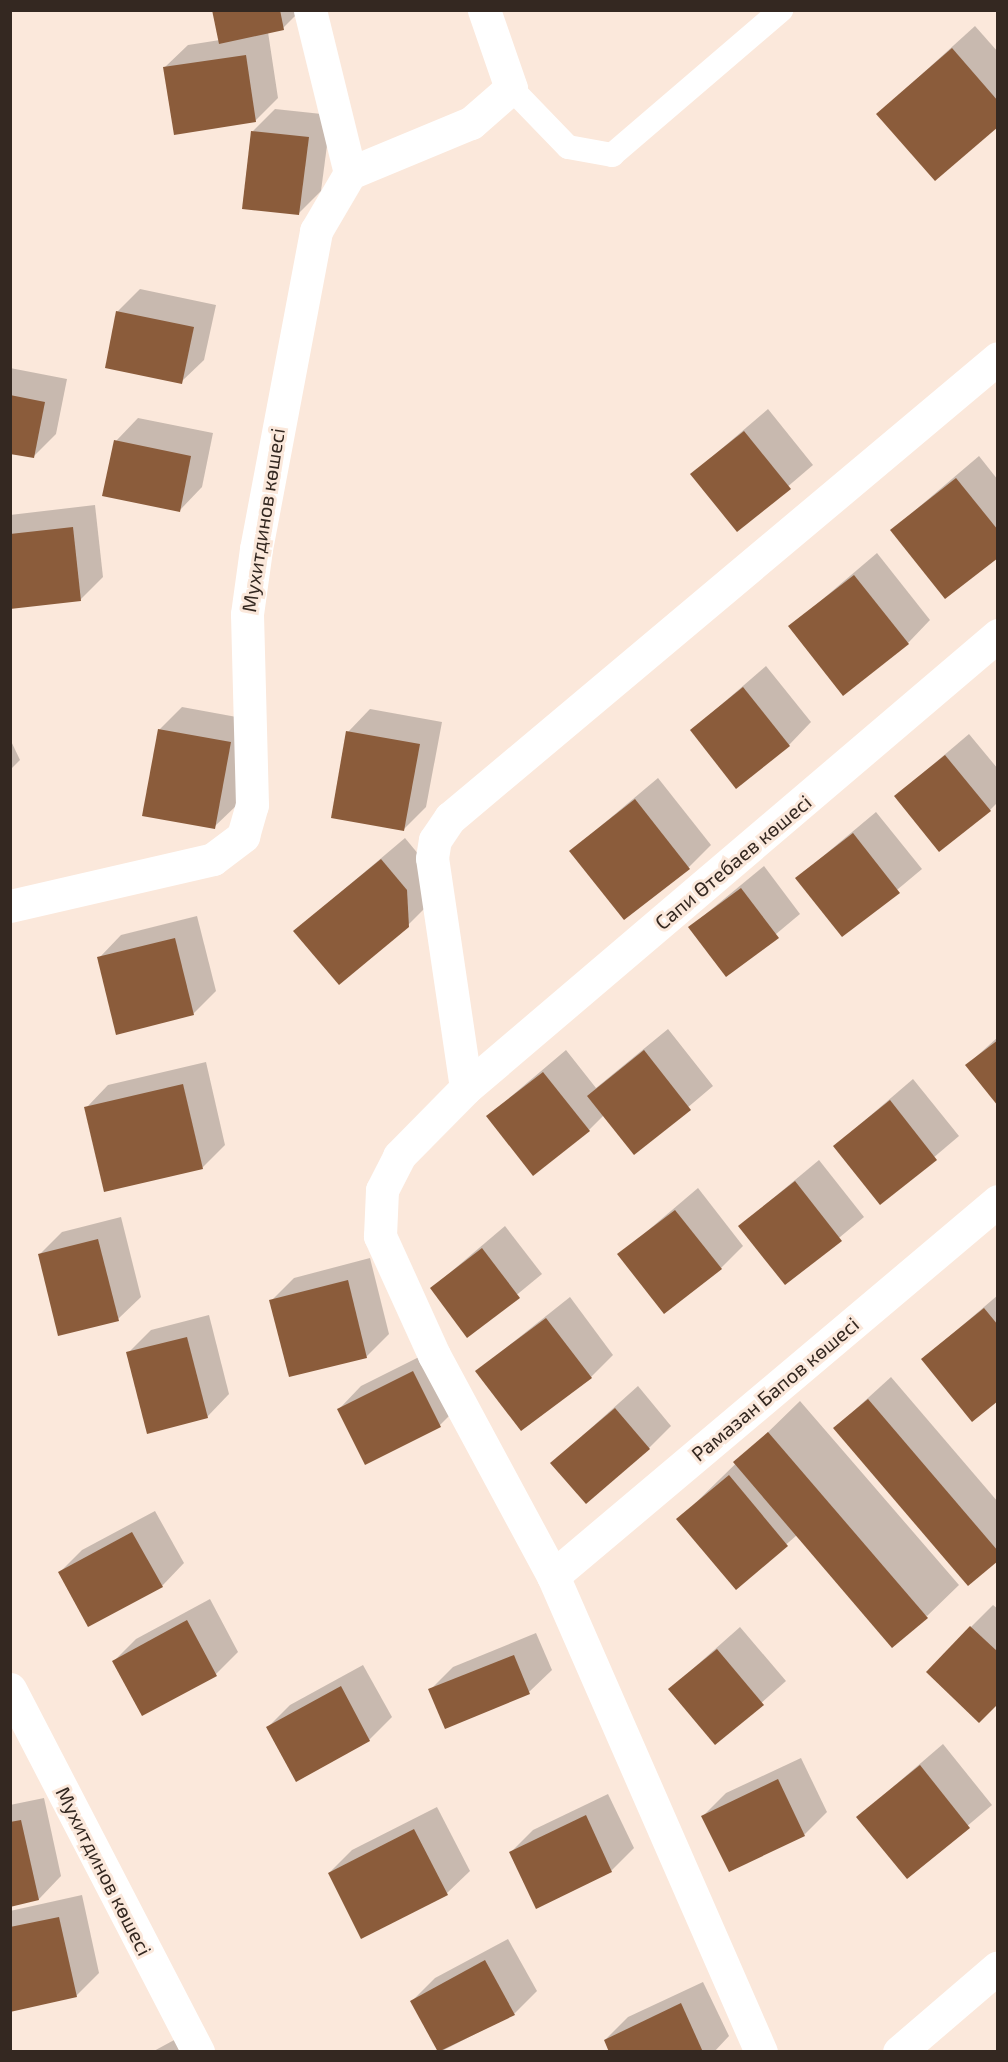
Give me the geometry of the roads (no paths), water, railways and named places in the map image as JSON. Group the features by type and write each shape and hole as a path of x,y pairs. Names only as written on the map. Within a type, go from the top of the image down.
{"street":[{"path":"310,10 350,173 471,123 511,88 484,10"},
{"name":"Мухитдинов көшесі","path":"10,906 213,859 243,836 252,805 247,614 256,549 316,231 350,173"},
{"path":"466,1088 432,858 435,840 450,818 998,358"},
{"name":"Сапи Өтебаев көшесі","path":"761,2052 553,1576 434,1355 381,1236 382,1190 399,1156 466,1088 998,635"},
{"name":"Рамазан Бапов көшесі","path":"553,1576 998,1201"},
{"name":"Мухитдинов көшесі","path":"10,1689 198,2052"},
{"path":"899,2052 998,1967"}],"lane":[{"path":"511,88 568,147 612,155 781,10"}]}
